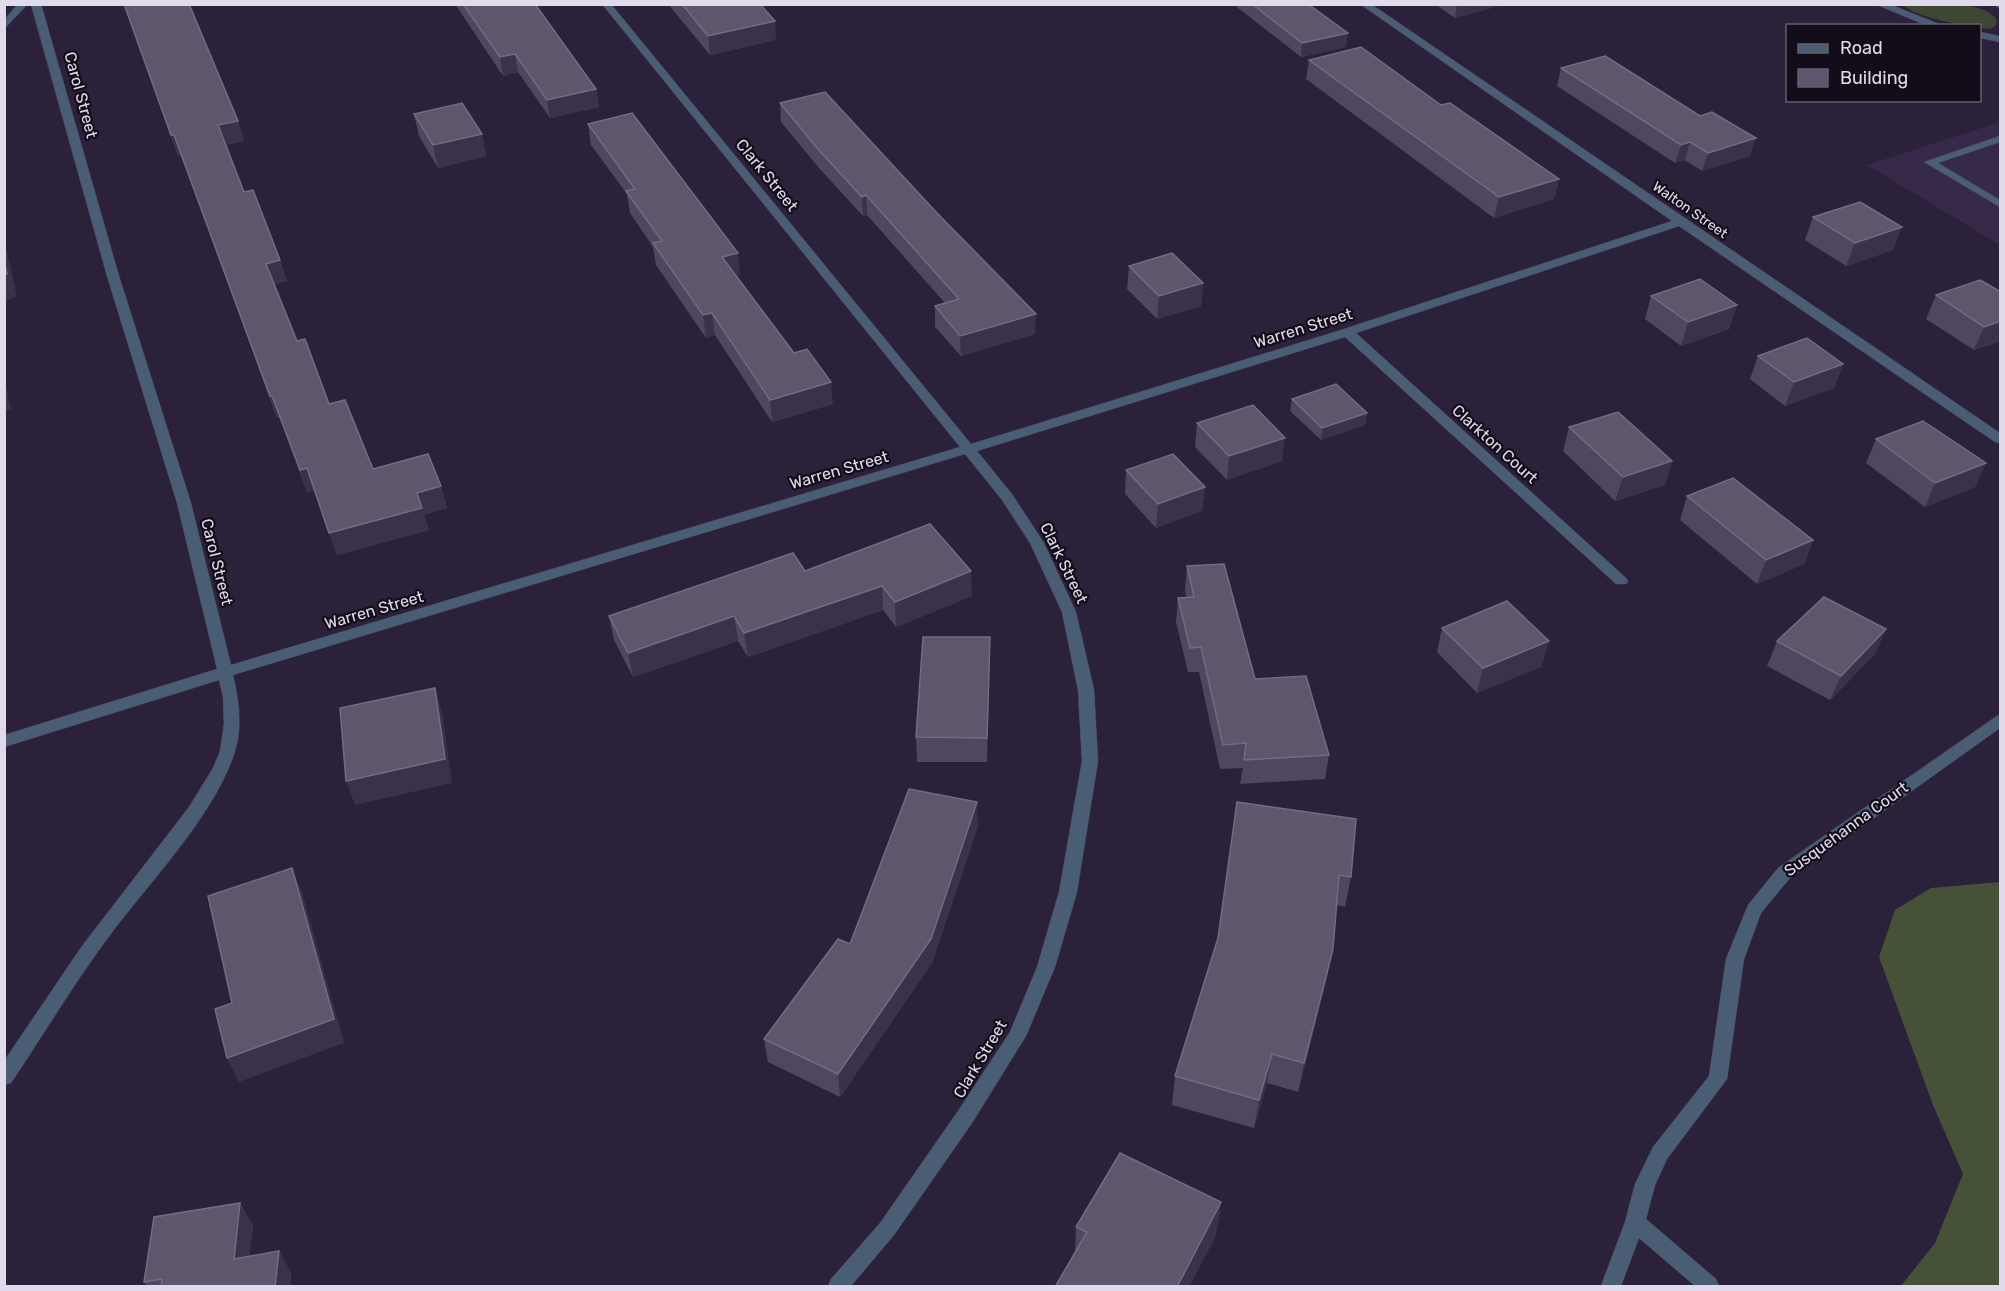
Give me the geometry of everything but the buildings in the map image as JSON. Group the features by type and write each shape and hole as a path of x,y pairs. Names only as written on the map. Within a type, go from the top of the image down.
{"street":[{"path":"4,26 24,4"},
{"name":"Carol Street","path":"4,1077 99,936 190,818 221,767 230,742 233,719 231,697 184,503 113,276 36,4"},
{"name":"Clark Street","path":"606,4 1007,497 1037,543 1069,612 1086,690 1090,762 1068,892 1046,967 1017,1036 965,1118 887,1229 838,1287"},
{"name":"Walton Street","path":"1364,4 1680,222 2001,439"},
{"path":"1879,4 1934,24"},
{"path":"1981,35 2001,39"},
{"path":"2001,139 1929,162 2001,204"},
{"name":"Warren Street","path":"4,741 224,671 966,449 1347,332 1680,222"},
{"name":"Clarkton Court","path":"1347,332 1621,581"},
{"name":"Susquehanna Court","path":"1635,1222 1645,1184 1660,1154 1718,1079 1735,959 1754,910 1761,900 1784,873 2001,720"},
{"path":"1611,1287 1635,1222 1709,1287"}],"shaded area":[{"path":"2000,122 2000,245 1867,165"}],"green space":[{"path":"1954,4 1980,9 1990,13 1997,20 1996,25 1991,29 1981,28 1981,24 1951,23 1903,5"},
{"path":"2000,882 2000,1286 1901,1286 1935,1243 1963,1174 1933,1105 1879,957 1895,910 1931,888"}]}
